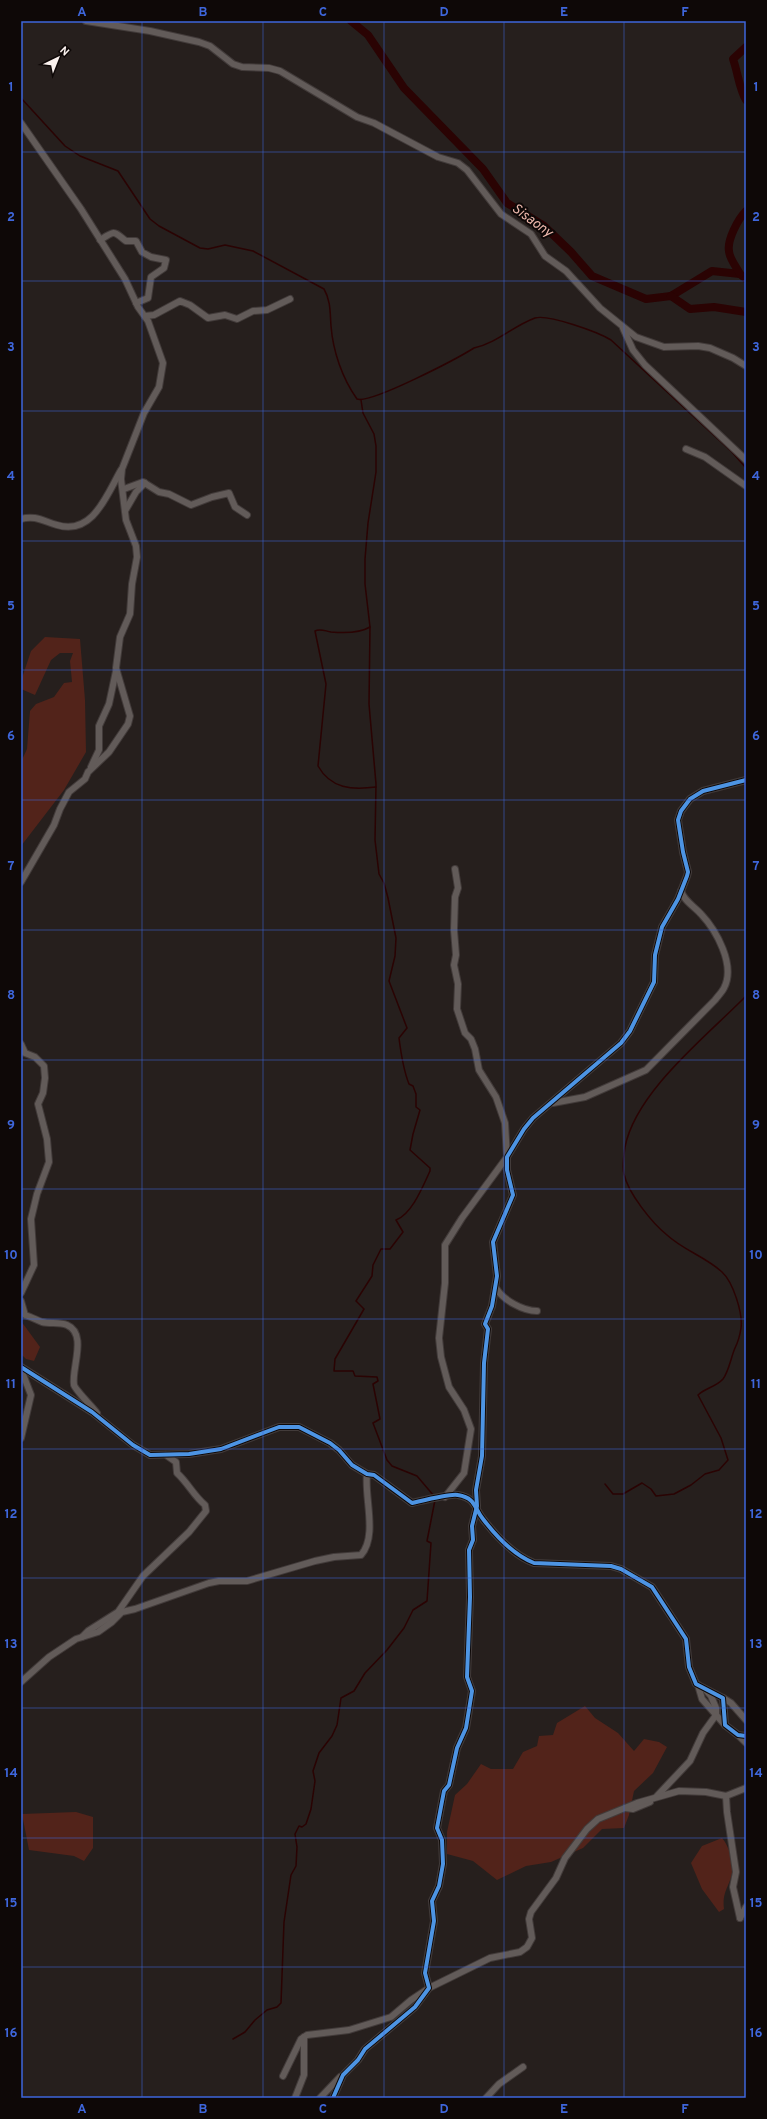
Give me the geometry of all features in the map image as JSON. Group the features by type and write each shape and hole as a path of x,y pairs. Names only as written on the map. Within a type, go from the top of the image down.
{"street":[{"path":"86,21 150,31 199,42 210,46 233,64 242,67 269,68 280,71 357,117 384,127 438,157 458,163 467,170 501,214 531,234 545,256 566,271 600,308 623,328 636,337 664,347 698,346 710,348 733,358 746,366"},
{"path":"21,123 125,279 136,303 153,331 163,363 159,387 144,414 122,469 100,508 87,521 74,526 65,527 41,518 33,517 21,519"},
{"path":"100,240 118,233 126,241 136,241 142,252 148,256 166,260 164,268 151,277 148,298 136,303"},
{"path":"145,316 154,315 180,301 194,307 208,318 225,315 237,319 253,311 274,308 290,299"},
{"path":"623,328 633,350 645,365 746,460"},
{"path":"686,449 705,457 746,486"},
{"path":"21,882 54,825 69,792 85,779 99,750 99,726 109,704 120,637 130,614 132,584 137,557 125,511 124,489 121,479 122,469"},
{"path":"124,489 145,483 159,492 169,494 191,505 212,496 229,493 235,507 247,514"},
{"path":"125,511 136,492 145,483"},
{"path":"88,772 109,752 128,724 130,716 116,668"},
{"path":"445,1497 464,1473 471,1429 464,1410 449,1387 441,1357 439,1338 445,1283 445,1245 462,1218 507,1157 524,1129 549,1104 615,1048 630,1031 654,982 655,955 660,933 667,915 681,891 688,872 678,820 684,805 703,791 746,780"},
{"path":"455,869 458,888 455,897 454,930 456,954 454,965 458,984 457,1009 465,1033 471,1039 475,1049 479,1070 496,1097 505,1122 507,1170 513,1195 493,1242 497,1270 496,1288 492,1306 485,1324 488,1329 484,1363 482,1456 476,1490 477,1506 482,1519 503,1543 526,1560 534,1563 611,1566 621,1569 652,1587 686,1639 689,1667 701,1687 702,1699 725,1725 745,1740 746,1747"},
{"path":"549,1104 585,1097 646,1070 715,1000 724,987 727,966 721,943 702,914 683,897 681,891"},
{"path":"21,1044 25,1053 35,1057 44,1066 44,1086 38,1104 47,1139 49,1162 37,1194 31,1219 34,1265 21,1293"},
{"path":"496,1288 515,1304 528,1310 537,1311"},
{"path":"21,1301 25,1315 43,1322 66,1324 70,1327 75,1335 78,1349 74,1365 74,1385 85,1400 106,1418 109,1425"},
{"path":"21,1368 92,1412 150,1455 189,1454 221,1449 279,1427 299,1427 330,1443 339,1450 352,1465 367,1474 374,1475 412,1502 457,1494 472,1500 477,1506"},
{"path":"21,1368 31,1395 21,1438"},
{"path":"82,1637 88,1631 118,1612 143,1576 189,1532 206,1512 205,1505 199,1500 189,1483 177,1473 176,1462 164,1454"},
{"path":"21,1682 49,1658 76,1639 98,1632 112,1622 122,1612 135,1609 209,1583 224,1580 246,1581 315,1561 334,1557 361,1555 366,1550 370,1526 366,1482 367,1474"},
{"path":"429,1988 425,1973 434,1921 432,1902 439,1886 443,1864 442,1840 437,1828 444,1791 449,1785 457,1748 466,1728 472,1691 467,1677 470,1597 469,1550 473,1540 472,1526 477,1506"},
{"path":"701,1687 731,1703 746,1720"},
{"path":"724,1698 725,1725"},
{"path":"657,1797 690,1761 703,1733 716,1715"},
{"path":"283,2076 306,2035 349,2030 391,2017 411,2000 429,1988 442,1983 490,1958 520,1952 527,1947 532,1938 529,1919 531,1912 556,1878 565,1858 592,1824 607,1814 623,1807 679,1790 706,1792 726,1796 746,1788"},
{"path":"726,1796 736,1872 733,1887 740,1918 746,1907"},
{"path":"320,2098 358,2060 365,2050 415,2007 429,1988"},
{"path":"295,2098 304,2075 304,2037"},
{"path":"486,2098 498,2084 523,2067"},
{"path":"333,2098 342,2075"}],"shaded area":[{"path":"45,637 80,639 85,700 86,752 64,790 21,846 21,762 27,749 30,711 36,704 54,697 64,683 72,682 70,661 73,653 60,653 51,660 35,695 21,689 21,681 31,651"},
{"path":"21,1321 40,1347 34,1361 26,1359 21,1354"},
{"path":"585,1706 595,1718 618,1733 634,1751 644,1739 659,1742 667,1747 653,1773 634,1791 629,1815 624,1828 602,1829 583,1848 551,1862 526,1866 497,1880 473,1861 447,1854 447,1832 455,1795 467,1784 481,1764 491,1769 513,1769 523,1752 537,1746 539,1736 553,1735 557,1723"},
{"path":"76,1812 93,1817 93,1848 84,1861 74,1856 29,1850 22,1814"},
{"path":"722,1838 727,1845 730,1854 732,1873 724,1898 724,1909 719,1912 702,1889 691,1863 702,1846"}],"waterway":[{"name":"Sisaony","path":"351,21 368,35 404,88 483,169 507,203 544,226 571,252 592,276 646,299 671,296 712,271 740,274 746,279"},
{"path":"746,47 733,59 746,100"},
{"path":"21,98 65,146 80,156 118,171 150,219 159,226 200,248 208,249 225,245 253,251 324,289 329,303 332,335 336,355 347,382 357,399 365,399 396,388 434,370 474,348 482,346 498,338 527,321 541,317 585,328 611,340 732,452 746,468"},
{"path":"740,274 730,257 729,246 734,230 746,211"},
{"path":"671,296 690,309 714,307 746,312"},
{"path":"361,400 363,413 374,434 376,446 376,472 368,523 365,559 365,584 370,627 369,704 376,784 375,840 379,874 384,883 388,898 396,938 395,956 389,981 407,1028 399,1038 401,1056 409,1084 413,1086 416,1094 416,1107 420,1110 410,1150 430,1168 430,1171 412,1206 402,1217 396,1220 403,1232 390,1249 381,1249 373,1265 372,1276 356,1301 364,1309 335,1359 334,1371 353,1371 355,1376 377,1377 378,1381 373,1384 380,1419 373,1423 387,1460 392,1466 417,1476 434,1496"},
{"path":"370,627 351,632 315,631 326,684 318,766 323,774 336,784 351,788 376,787"},
{"path":"605,1484 613,1494 623,1494 642,1483 651,1489 656,1496 674,1494 691,1485 705,1474 719,1470 728,1460 721,1438 698,1395 720,1382 727,1372 741,1328 739,1306 730,1283 722,1272 709,1262 673,1240 661,1230 641,1207 626,1182 623,1164 625,1147 632,1126 643,1105 675,1065 746,996"},
{"path":"233,2039 245,2032 255,2020 267,2010 277,2007 281,2003 284,1922 291,1875 296,1866 297,1847 295,1834 299,1826 302,1827 306,1824 311,1809 315,1781 313,1771 319,1753 332,1736 337,1725 341,1698 354,1691 365,1673 387,1650 404,1628 413,1610 427,1601 431,1543 427,1541 435,1500"}],"cycle path":[{"path":"333,2098 343,2075 358,2060 365,2049 415,2007 429,1988 425,1973 434,1921 432,1901 439,1886 443,1864 442,1840 437,1828 444,1791 449,1785 457,1748 466,1728 472,1691 467,1677 470,1597 469,1550 473,1540 472,1526 477,1506 476,1490 482,1456 484,1363 488,1329 485,1324 492,1306 497,1276 493,1242 513,1195 507,1170 507,1157 524,1129 533,1118 621,1043 630,1031 654,982 655,955 662,927 678,899 688,872 678,820 681,811 690,799 703,791 746,780"},
{"path":"21,1367 92,1412 133,1445 150,1455 189,1454 221,1449 279,1427 299,1427 330,1443 339,1450 352,1465 367,1474 374,1475 412,1503 454,1495 468,1498 499,1538 526,1560 534,1563 611,1566 621,1569 652,1587 686,1639 689,1667 696,1684 723,1698 725,1725 738,1735 746,1736"}]}
